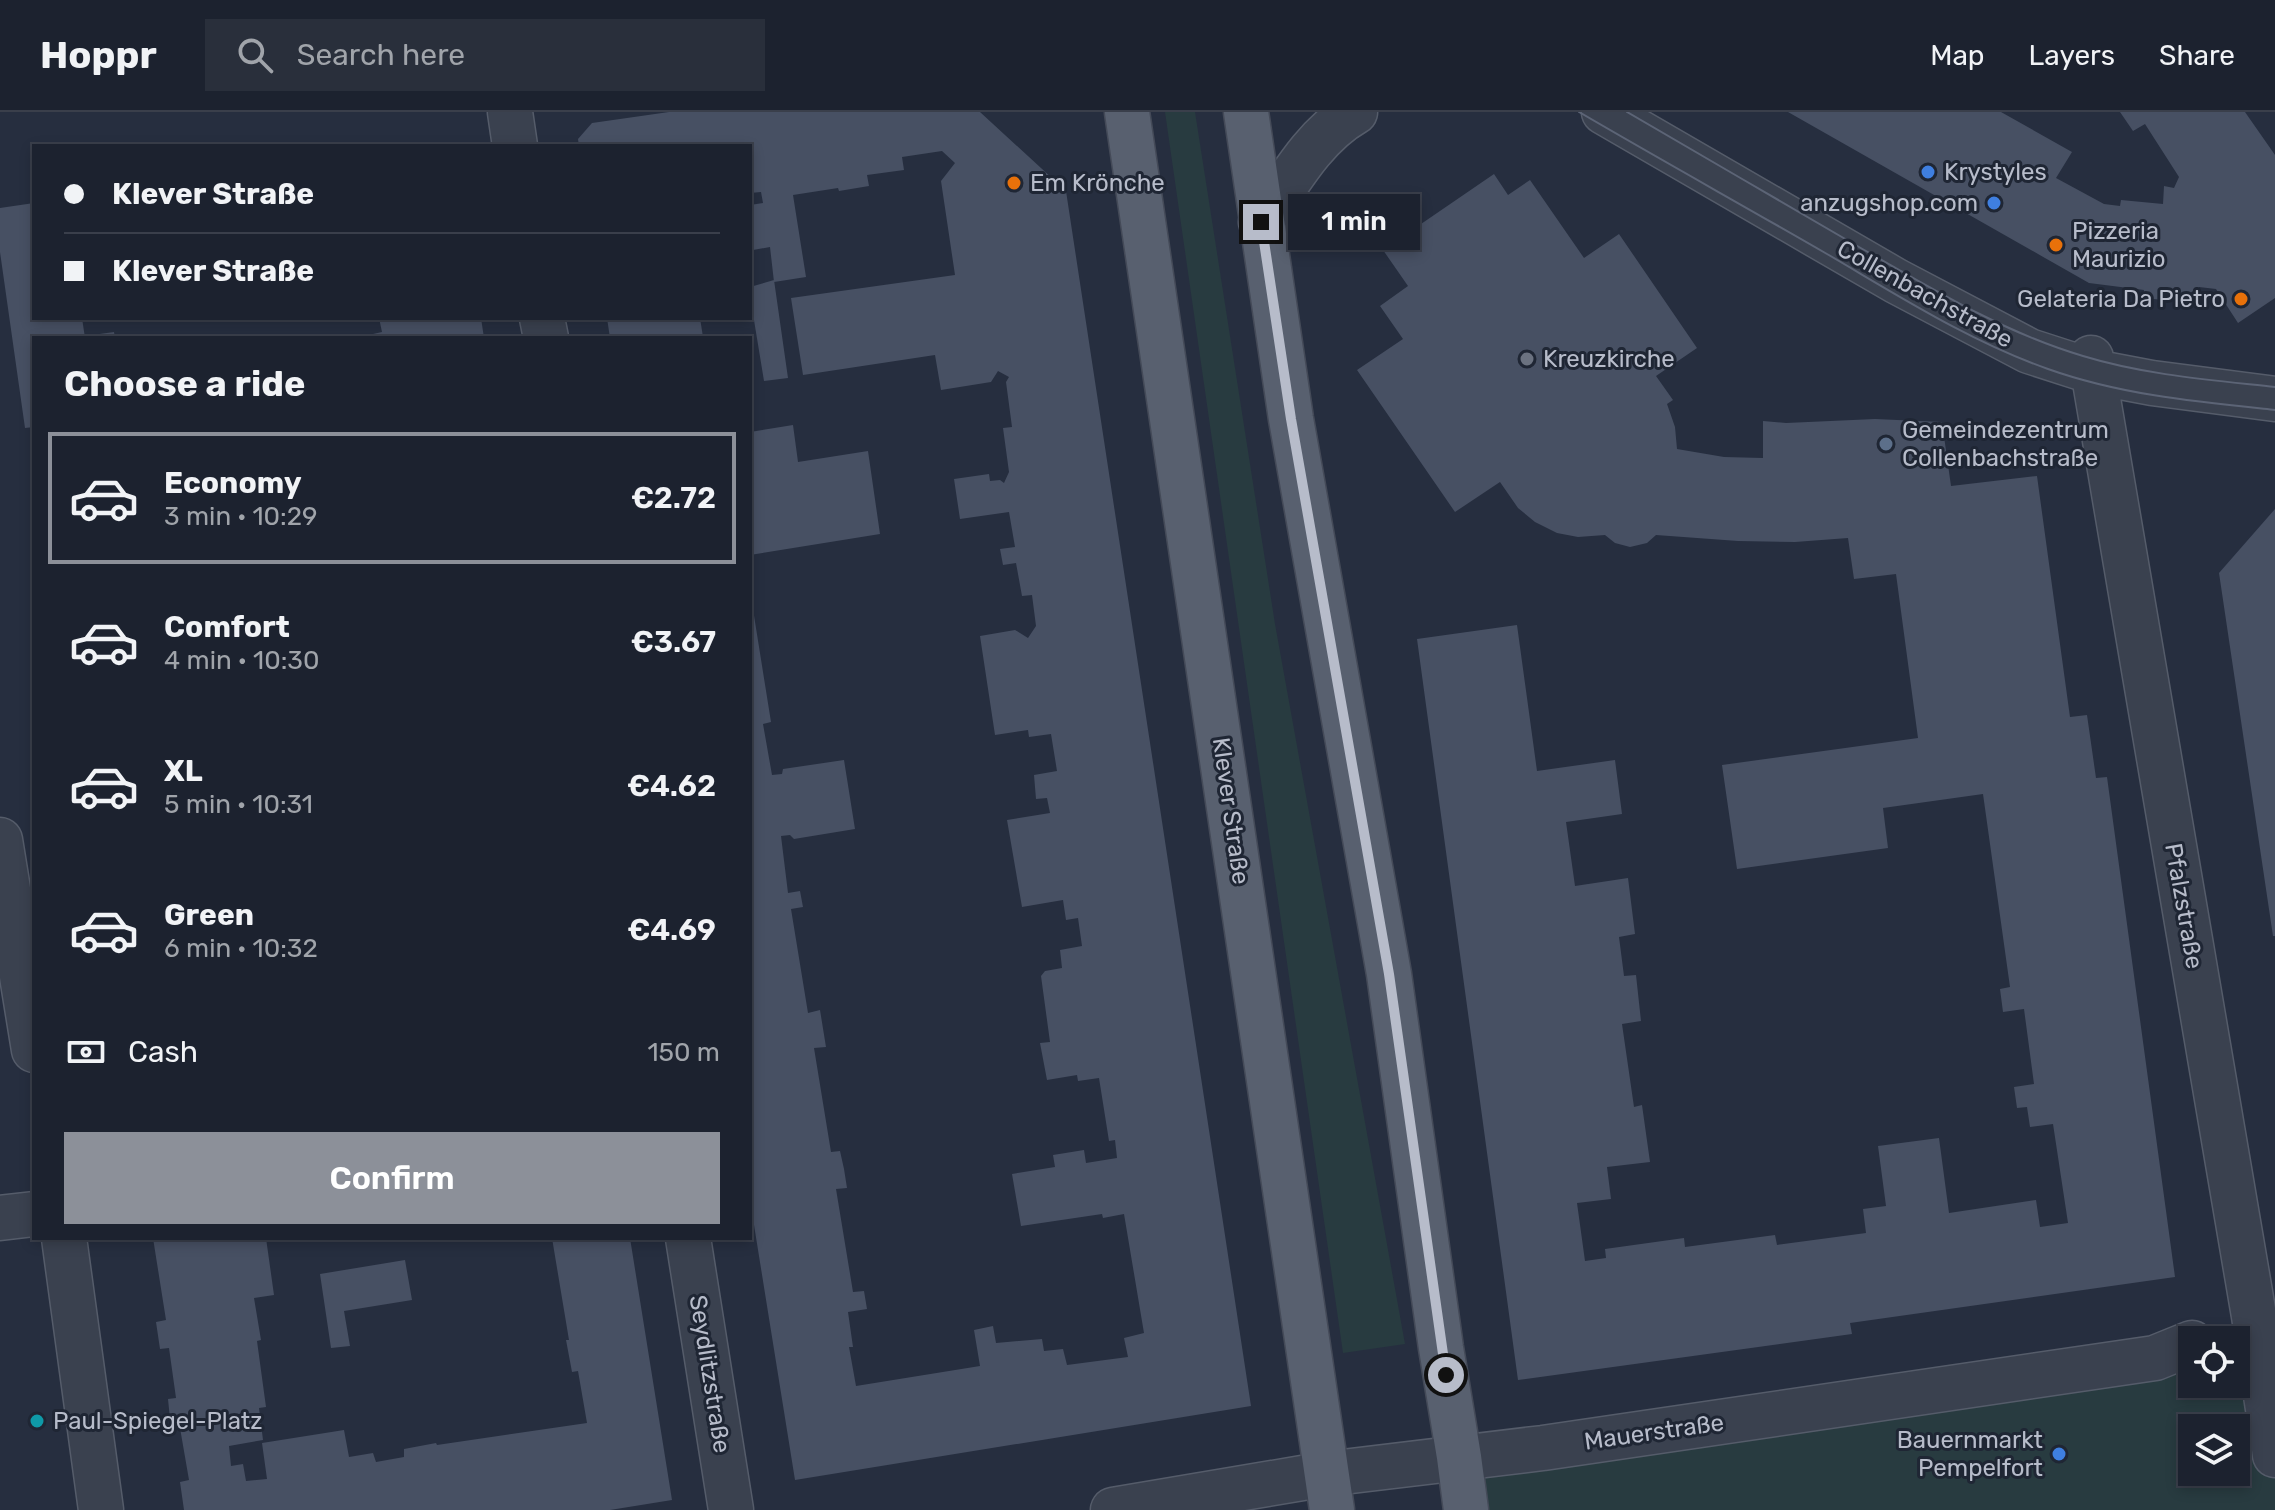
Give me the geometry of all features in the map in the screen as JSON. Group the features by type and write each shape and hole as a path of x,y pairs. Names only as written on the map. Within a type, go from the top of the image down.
{"main road":[{"name":"Klever Straße","path":"1127,112 1329,1492"},
{"path":"1246,112 1291,419 1389,974 1466,1510"}],"street":[{"path":"510,112 515,144"},
{"path":"1261,222 1323,136 1355,112"},
{"name":"Collenbachstraße","path":"1604,112 1896,281 2029,351 2168,386 2275,399"},
{"name":"Pfalzstraße","path":"2092,365 2264,1314 2275,1455"},
{"path":"0,840 32,1038"},
{"path":"0,1218 32,1214"},
{"path":"64,1240 101,1510"},
{"name":"Seydlitzstraße","path":"688,1240 731,1510"},
{"path":"2234,1326 2264,1314"},
{"name":"Mauerstraße","path":"1113,1510 1329,1492 1459,1457 1543,1448 2155,1358 2178,1349"}],"green space":[{"path":"1165,112 1195,112 1275,624 1405,1344 1343,1353"},
{"path":"2254,1316 2275,1455 2275,1510 1466,1510 1459,1457 2178,1345 2178,1398 2250,1398 2250,1326 2231,1326"}],"building":[{"path":"669,112 980,112 1066,191 1251,1406 795,1480 752,1212 752,603 771,722 763,724 772,775 782,774 783,769 844,760 855,829 794,839 790,835 781,836 788,893 800,891 803,907 791,909 808,1013 820,1010 826,1047 814,1048 831,1152 840,1151 844,1169 847,1188 836,1189 853,1292 864,1291 867,1309 848,1312 853,1347 849,1347 856,1386 980,1366 974,1330 993,1326 996,1343 1042,1339 1044,1351 1063,1349 1067,1365 1128,1357 1124,1338 1144,1333 1124,1214 1103,1218 1102,1214 1021,1226 1012,1174 1055,1167 1053,1155 1084,1150 1086,1163 1117,1158 1115,1140 1109,1141 1099,1078 1078,1081 1077,1075 1047,1080 1040,1043 1050,1042 1041,976 1045,971 1062,968 1060,950 1082,946 1078,918 1066,920 1063,900 1022,907 1007,820 1050,813 1047,798 1036,799 1034,775 1057,771 1051,734 1029,737 1028,730 995,735 980,636 1015,630 1028,638 1036,626 1032,595 1022,596 1016,563 1003,565 1000,549 1015,547 1009,512 960,519 954,479 989,474 990,481 1000,480 1004,483 1009,472 1003,428 1012,427 1006,382 1009,377 998,371 991,382 941,390 935,355 803,375 791,298 955,275 941,181 955,163 942,151 902,157 904,170 867,175 869,186 793,195 806,277 774,282 770,247 753,250 752,205 763,203 761,192 752,193 752,144 579,144 578,139 592,123"},
{"path":"1788,112 2001,112 2072,152 2056,178 2104,204 2120,206 2121,200 2163,204 2164,186 2174,188 2179,177 2145,124 2133,131 2120,112 2245,112 2275,155 2275,298 2238,323 2216,289 2199,287 2199,295 2175,293 2174,301 2143,298 2144,290 2089,283"},
{"path":"1494,174 1508,195 1530,180 1584,258 1619,234 1697,348 1656,376 1673,400 1667,404 1675,427 1677,449 1724,457 1763,458 1763,421 1786,423 1875,419 1942,422 1951,486 2037,476 2070,717 2087,715 2096,778 2107,777 2175,1277 1850,1323 1852,1334 1518,1380 1417,639 1517,625 1537,771 1615,760 1622,814 1566,822 1575,886 1628,878 1635,934 1619,937 1624,976 1636,975 1641,1021 1622,1024 1634,1107 1642,1105 1650,1162 1607,1167 1611,1199 1577,1203 1585,1261 1606,1258 1605,1249 1684,1238 1685,1247 1775,1235 1777,1245 1866,1233 1863,1209 1886,1206 1878,1146 1939,1138 1949,1213 2036,1200 2040,1227 2068,1223 2053,1124 2030,1127 2027,1107 2017,1108 2014,1087 2034,1084 2024,1009 2003,1012 2000,989 2010,987 1983,794 1883,808 1888,848 1737,869 1722,765 1918,738 1896,574 1854,579 1848,538 1795,542 1656,535 1647,543 1630,547 1615,543 1605,535 1578,537 1557,533 1535,522 1518,508 1500,482 1455,512 1357,370 1403,339 1380,306 1408,286 1383,250"},
{"path":"32,203 32,320 82,320 85,336 32,336 32,427 25,428 0,252 0,208"},
{"path":"774,280 788,378 764,381 752,308 752,286"},
{"path":"379,320 481,320 484,336 364,336 382,332"},
{"path":"607,320 700,320 703,336 610,336"},
{"path":"114,332 115,336 85,336"},
{"path":"793,425 798,462 868,451 880,534 752,555 752,432"},
{"path":"2275,509 2275,936 2273,936 2219,573"},
{"path":"153,1240 266,1240 274,1295 254,1298 266,1407 259,1408 263,1440 229,1446 231,1466 243,1464 246,1481 267,1479 262,1443 344,1430 349,1457 373,1453 376,1462 404,1457 404,1449 436,1443 587,1423 578,1371 572,1372 552,1240 630,1240 672,1500 610,1510 184,1510 180,1482 189,1480 180,1428 171,1429 168,1399 176,1398 169,1348 160,1349 156,1322 166,1320"},
{"path":"405,1260 412,1300 344,1311 350,1346 331,1348 320,1274"}],"tram line":[{"path":"1579,112 1935,317 2019,358 2076,378 2132,391 2275,410"},
{"path":"1627,112 1913,278 2024,335 2083,356 2130,368 2275,387"}],"place":[{"name":"Krystyles","path":"1928,172"},
{"name":"Em Krönche","path":"1014,183"},
{"name":"anzugshop.com","path":"1994,203"},
{"name":"Pizzeria Maurizio","path":"2056,245"},
{"name":"Gelateria Da Pietro","path":"2241,299"},
{"name":"Kreuzkirche","path":"1527,359"},
{"name":"Gemeindezentrum Collenbachstraße","path":"1886,444"},
{"name":"Paul-Spiegel-Platz","path":"37,1421"},
{"name":"Bauernmarkt Pempelfort","path":"2059,1454"}],"route":[{"path":"1261,222 1291,419 1389,974 1446,1375"}]}
